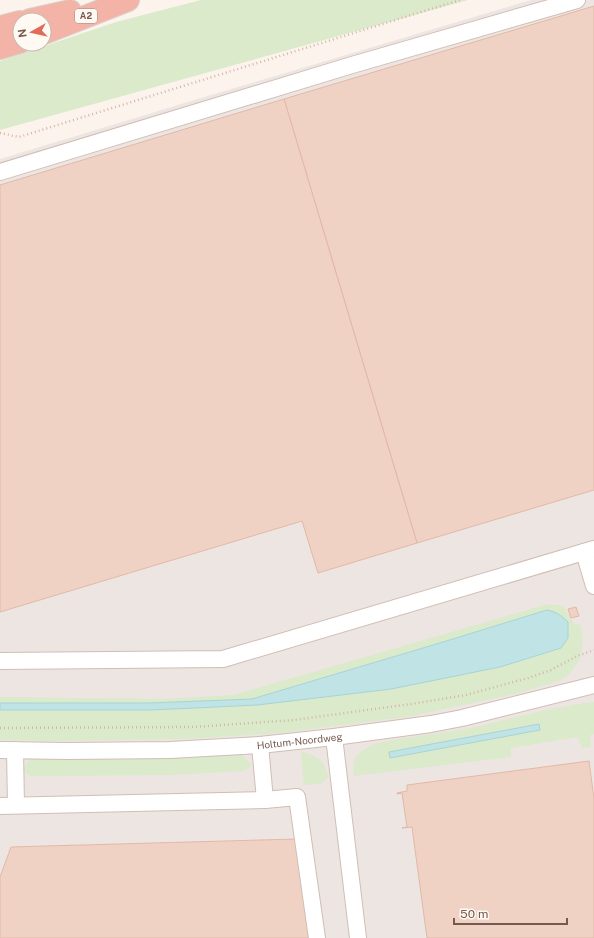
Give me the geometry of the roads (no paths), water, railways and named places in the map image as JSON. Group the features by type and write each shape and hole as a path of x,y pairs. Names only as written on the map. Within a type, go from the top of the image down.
{"highway":[{"name":"A2","path":"52,15 113,0"},
{"name":"A2","path":"52,30 128,0"},
{"path":"0,27 12,24"},
{"path":"0,48 12,44"}],"street":[{"path":"0,172 577,0"},
{"path":"0,661 223,659 589,550 594,586"},
{"name":"Holtum-Noordweg","path":"8,750 170,750 260,745 334,737 431,724 462,718 594,685"},
{"path":"334,737 358,938"},
{"path":"260,745 265,800"},
{"path":"8,750 16,805"},
{"path":"0,806 265,800 297,797 318,938"}],"water":[{"path":"547,610 558,614 568,622 568,638 561,648 500,667 391,689 257,705 149,710 0,710 0,703 149,703 252,699"},
{"path":"539,724 540,730 390,758 389,752"}]}
